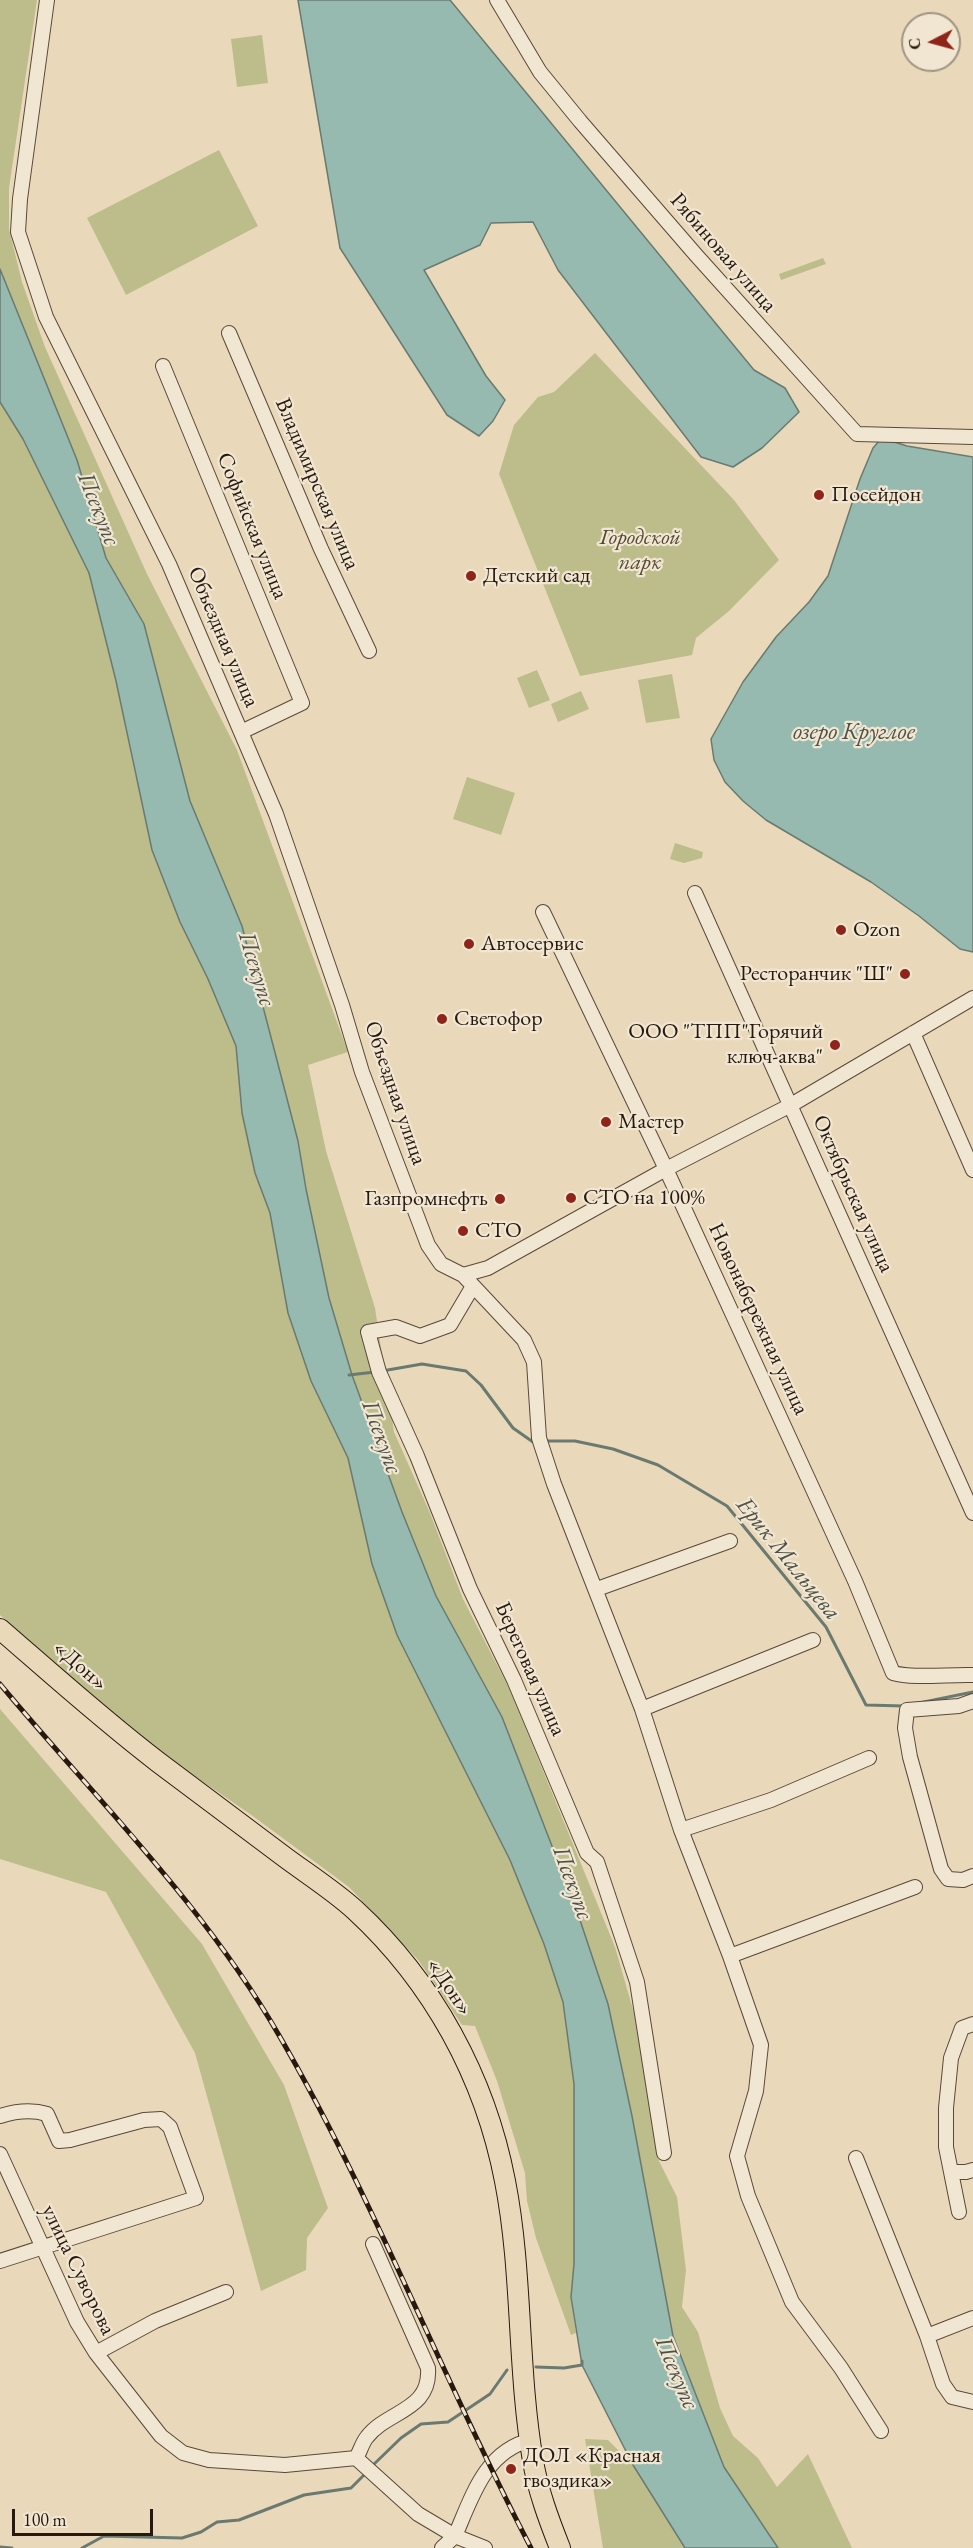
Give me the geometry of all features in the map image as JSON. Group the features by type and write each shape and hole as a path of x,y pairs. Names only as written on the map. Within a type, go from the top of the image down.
{"highway":[{"name":"«Дон»","path":"0,1629 121,1734 354,1909 418,1980 442,2015 467,2059 488,2112 506,2181 516,2265 523,2370 533,2461 544,2507 560,2548"}],"street":[{"name":"Объездная улица","path":"47,0 20,199 18,232 46,317 169,564 276,814 342,1005 362,1072 428,1245 441,1264 464,1275"},
{"name":"Рябиновая улица","path":"497,0 540,72 580,121 696,255 857,434 973,437"},
{"name":"Владимирская улица","path":"229,333 321,549 369,651"},
{"name":"Софийская улица","path":"163,366 302,703 241,732"},
{"name":"Октябрьская улица","path":"695,893 973,1513"},
{"name":"Новонабережная улица","path":"543,912 666,1169 855,1581 893,1673 903,1676 973,1675"},
{"path":"881,2431 841,2368 792,2302 748,2196 737,2156 756,2091 761,2045 730,1956 681,1830 642,1709 597,1589 554,1484 539,1438 534,1362 524,1340 464,1275 488,1268 666,1169 791,1105 973,998"},
{"path":"913,1033 973,1170"},
{"name":"Береговая улица","path":"473,1286 450,1325 420,1336 396,1327 368,1332 379,1372 417,1456 470,1589 514,1680 587,1853 597,1862 637,1982 664,2153"},
{"path":"597,1589 730,1541"},
{"path":"642,1709 813,1640"},
{"path":"973,1701 959,1706 907,1710 905,1728 910,1757 941,1869 948,1879 963,1880 973,1876"},
{"path":"681,1830 771,1800 869,1758"},
{"path":"730,1956 915,1887"},
{"path":"959,2212 946,2147 946,2108 951,2058 968,2026"},
{"path":"0,2116 15,2111 38,2111 47,2114 59,2141 144,2120 161,2119 170,2127 196,2198 0,2261"},
{"name":"улица Суворова","path":"0,2154 77,2322 96,2353 161,2436 183,2453 209,2460 285,2464 356,2458"},
{"path":"856,2158 927,2336 943,2384 952,2397 973,2402"},
{"path":"951,2172 973,2170"},
{"path":"373,2244 428,2368 429,2382 423,2395 402,2412 386,2420 367,2437 356,2458 381,2478 418,2514 455,2536 485,2548"},
{"path":"96,2353 155,2321 226,2292"},
{"path":"927,2336 973,2318"},
{"path":"442,2548 455,2536 470,2499 488,2467 515,2444 531,2440"}],"green space":[{"path":"0,0 37,0 9,188 9,229 22,282 45,347 147,574 237,750 348,1052 308,1065 326,1151 375,1308 394,1432 430,1513 463,1599 510,1690 615,1947 634,2013 659,2161 677,2197 686,2270 682,2307 698,2332 720,2408 733,2436 758,2458 777,2487 808,2454 852,2548 778,2548 724,2467 673,2336 632,2116 608,2004 576,1908 502,1717 436,1596 402,1512 352,1375 329,1298 298,1141 242,926 190,801 144,624 106,558 77,460 0,269"},
{"path":"262,35 268,83 237,87 231,39"},
{"path":"219,150 258,226 126,295 87,218"},
{"path":"823,258 826,264 781,280 779,274"},
{"name":"Городской парк","path":"595,353 734,500 779,560 729,611 696,638 692,655 580,676 499,474 514,425 538,397 554,392"},
{"path":"0,402 23,439 89,573 116,681 135,774 180,922 208,979 236,1046 242,1113 255,1173 270,1213 288,1313 311,1381 348,1458 372,1564 397,1635 510,1860 544,1944 563,2002 574,2083 574,2264 571,2297 576,2333 571,2335 536,2238 527,2201 525,2173 497,2081 475,2026 462,2025 419,1961 349,1887 250,1814 146,1743 0,1615"},
{"path":"537,670 550,700 529,708 517,678"},
{"path":"672,674 680,718 646,723 638,680"},
{"path":"581,691 589,709 558,722 551,704"},
{"path":"467,777 515,793 501,835 453,819"},
{"path":"675,843 703,852 702,858 684,863 670,859"},
{"path":"0,1709 202,1944 284,2085 328,2208 307,2238 306,2270 261,2291 195,2053 106,1892 0,1859"},
{"path":"585,2439 608,2440 633,2465 685,2548 603,2548"}],"water":[{"path":"298,0 450,0 754,370 785,388 799,412 762,448 733,467 701,457 558,270 533,222 491,223 480,245 424,270 486,376 505,400 493,421 479,436 447,415 340,248"},
{"name":"Псекупс","path":"0,269 77,460 106,558 144,624 190,801 242,926 298,1141 329,1298 352,1375 402,1512 436,1596 502,1717 576,1908 608,2004 632,2116 673,2336 724,2467 778,2548 685,2548 633,2465 582,2365 571,2297 574,2264 574,2084 563,2002 544,1944 510,1860 397,1635 372,1564 348,1458 311,1381 288,1313 270,1213 255,1173 242,1113 236,1046 208,979 180,922 152,850 116,681 89,573 23,439 0,402"},
{"name":"озеро Круглое","path":"888,440 907,446 973,457 973,952 960,949 871,882 766,820 725,782 714,760 711,739 743,682 776,637 809,602 828,576 860,479 873,448 879,441"}],"waterway":[{"name":"Ерик Мальцева","path":"382,1371 422,1364 466,1371 481,1385 513,1428 533,1442"},
{"name":"Ерик Мальцева","path":"349,1375 375,1372"},
{"name":"Ерик Мальцева","path":"548,1441 575,1441 613,1449 658,1465 727,1506 826,1627 866,1705 904,1706"},
{"name":"Ерик Мальцева","path":"919,1703 973,1692"},
{"path":"536,2367 564,2368 582,2365 582,2361"},
{"path":"371,2467 401,2438 421,2424 448,2422 490,2394 507,2370"},
{"path":"82,2548 104,2536 182,2538 201,2532 217,2522 239,2520 304,2495 351,2488 367,2472"},
{"path":"0,2547 12,2548"}],"railway":[{"path":"0,1684 184,1898 250,1989 280,2037 347,2162 531,2548"}],"place":[{"name":"Посейдон","path":"819,495"},
{"name":"Детский сад","path":"471,576"},
{"name":"Ozon","path":"841,930"},
{"name":"Автосервис","path":"469,944"},
{"name":"Ресторанчик \"Ш\"","path":"905,974"},
{"name":"Светофор","path":"442,1019"},
{"name":"ООО \"ТПП\"Горячий ключ-аква\"","path":"835,1045"},
{"name":"Мастер","path":"606,1122"},
{"name":"СТО на 100%","path":"571,1198"},
{"name":"Газпромнефть","path":"500,1199"},
{"name":"СТО","path":"463,1231"},
{"name":"ДОЛ «Красная гвоздика»","path":"511,2469"}]}
